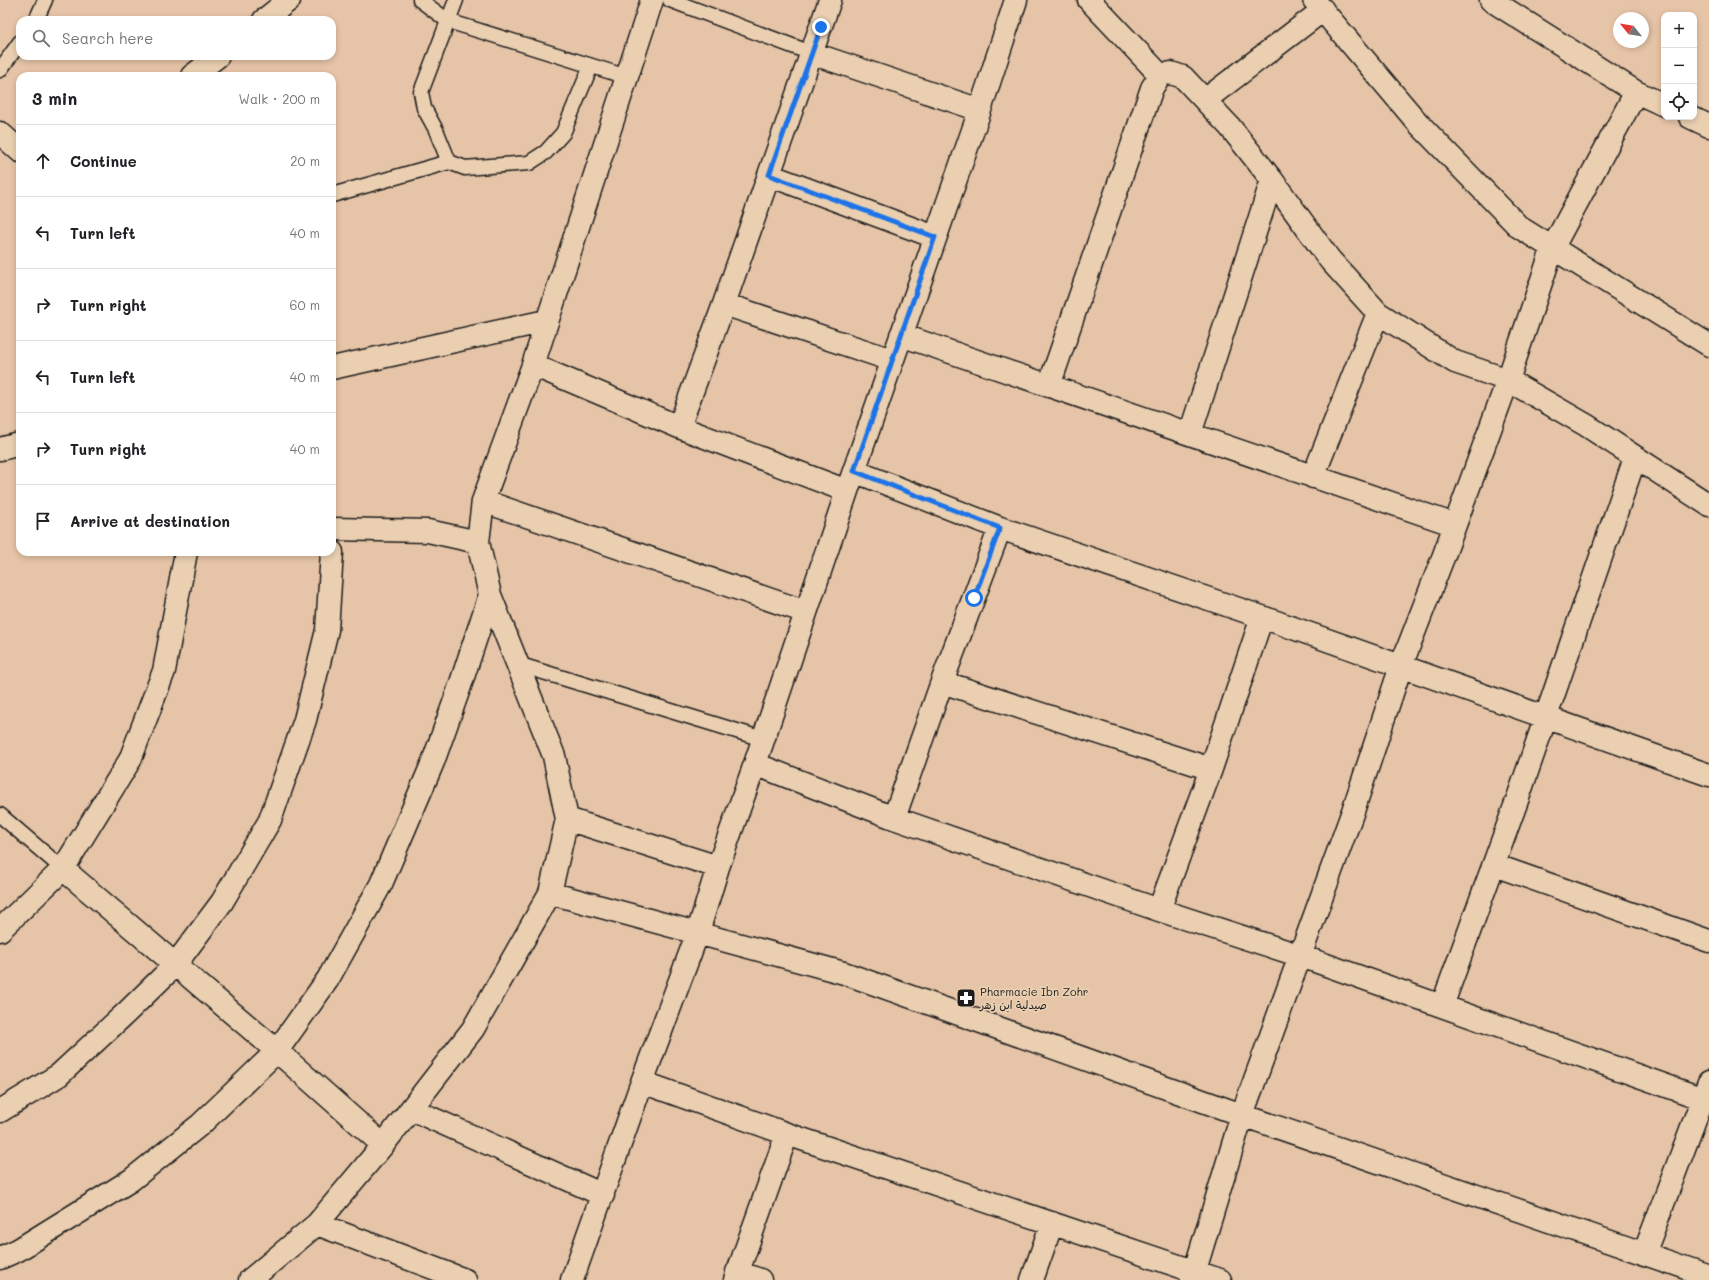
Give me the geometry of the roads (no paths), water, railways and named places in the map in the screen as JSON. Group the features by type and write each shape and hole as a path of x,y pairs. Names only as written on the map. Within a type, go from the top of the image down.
{"street":[{"path":"269,16 290,0"},
{"path":"250,1280 317,1224 383,1146 473,1029 550,893 567,819 554,756 490,595 478,542 483,501 533,365 546,321 652,0"},
{"path":"679,427 724,304 830,0"},
{"path":"572,1280 642,1082 698,932 718,867 755,764 846,491 980,110 1016,0"},
{"path":"1089,0 1160,75"},
{"path":"1491,0 1636,92 1661,104"},
{"path":"1205,100 1319,5 1418,123 1519,227 1709,344"},
{"path":"811,53 980,110"},
{"path":"197,72 213,60"},
{"path":"1049,386 1152,88 1160,75 1171,73 1182,77 1230,127 1272,180 1330,260 1378,313 1455,362 1508,380 1586,425 1709,506"},
{"path":"1193,1276 1242,1115 1353,811 1401,666 1508,380 1553,247 1636,92"},
{"path":"1696,120 1709,126"},
{"path":"0,133 16,147"},
{"path":"769,175 935,237"},
{"path":"1190,434 1272,180"},
{"path":"724,304 892,360"},
{"path":"1313,476 1378,313"},
{"path":"336,367 546,321"},
{"path":"901,335 1455,525"},
{"path":"533,365 679,427 846,491"},
{"path":"0,449 16,445"},
{"path":"1442,1006 1494,865 1635,458"},
{"path":"854,471 1000,528 1262,617 1709,775"},
{"path":"483,501 806,612"},
{"path":"894,818 942,682 1000,528"},
{"path":"336,529 428,531 478,542"},
{"path":"0,930 63,868 130,760 164,671 185,556"},
{"path":"0,1111 59,1075 175,965 222,902 270,820 305,720 327,630 332,556"},
{"path":"0,1258 18,1250 131,1180 201,1124 277,1051 328,979 381,884 433,762 490,595"},
{"path":"1159,910 1211,769 1262,617"},
{"path":"942,682 1211,769"},
{"path":"755,764 894,818 1159,910 1301,956 1442,1006 1707,1094 1644,1254"},
{"path":"567,819 718,867"},
{"path":"1494,865 1709,941"},
{"path":"63,868 277,1051 383,1146"},
{"path":"550,893 698,932 844,973 1242,1115 1709,1276"},
{"path":"642,1082 787,1134 1052,1223 1193,1276 1220,1280"},
{"path":"411,1109 603,1195"},
{"path":"760,1280 736,1276 787,1134"},
{"path":"1032,1280 1052,1223"},
{"path":"317,1224 465,1280"}],"lane":[{"path":"38,16 45,0"},
{"path":"420,0 448,21 627,77"},
{"path":"450,162 436,130 424,108 421,92 456,0"},
{"path":"670,0 811,53"},
{"path":"0,70 16,48"},
{"path":"336,194 450,162 465,168 529,163 546,152 563,133 591,66"},
{"path":"517,664 763,739"},
{"path":"0,815 63,868"}],"place":[{"name":"Pharmacie Ibn Zohr صيدلية ابن زهر","path":"966,998"}]}
